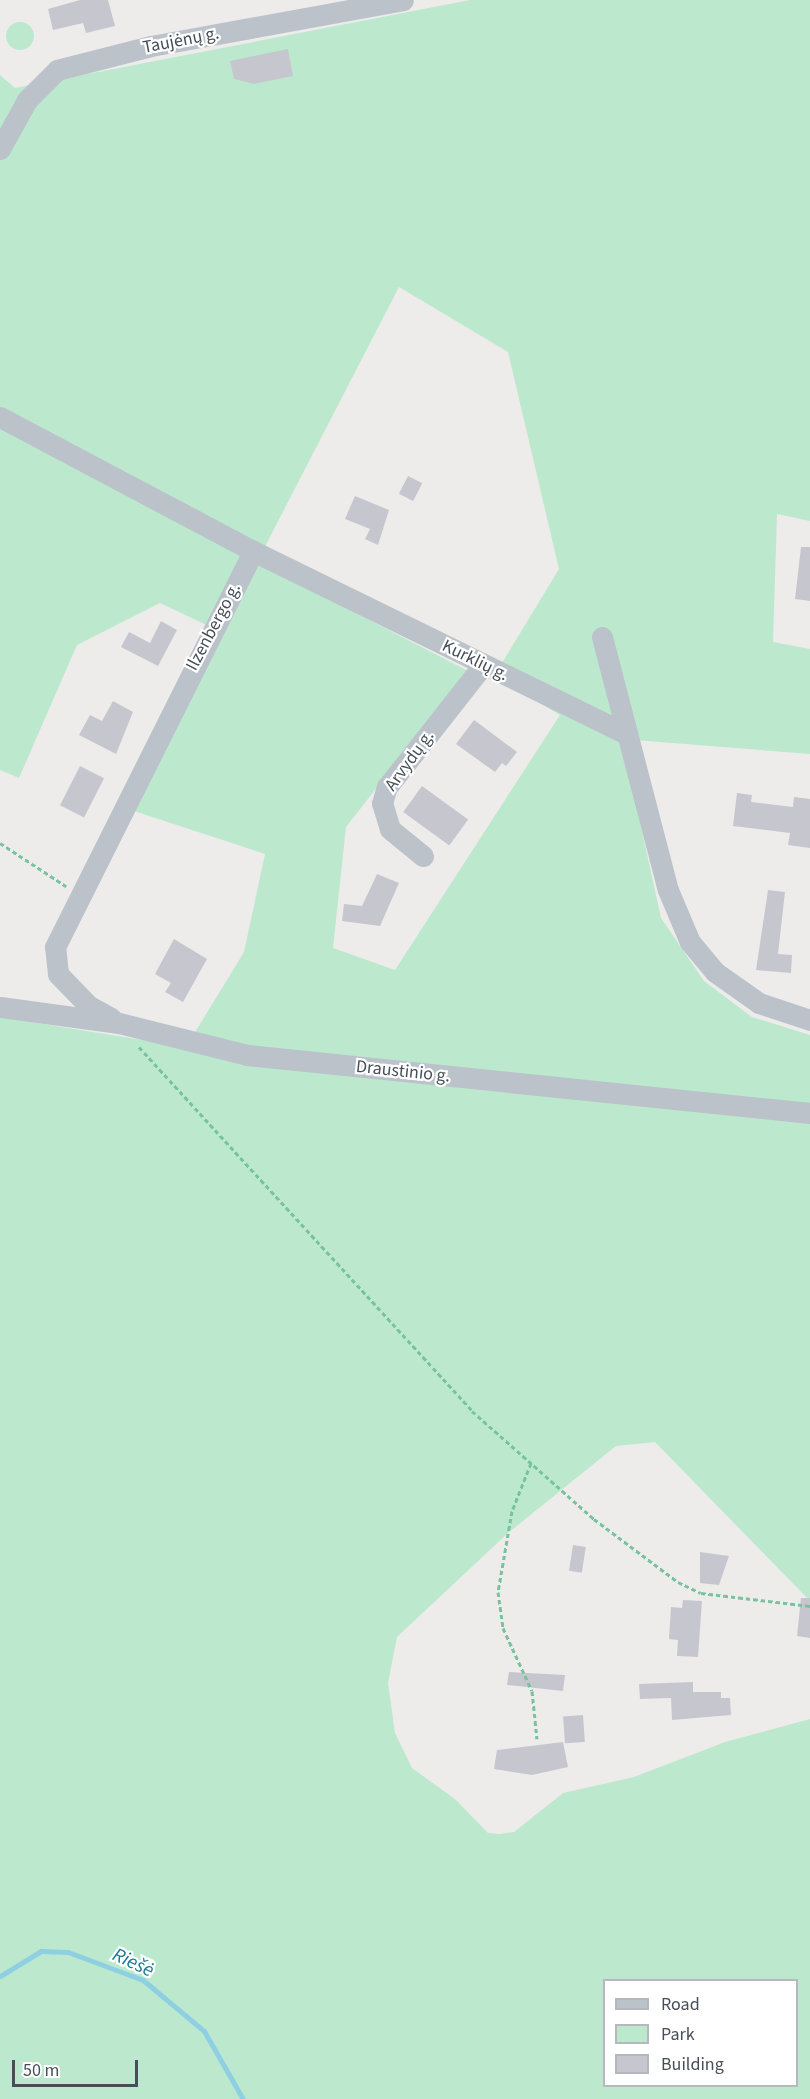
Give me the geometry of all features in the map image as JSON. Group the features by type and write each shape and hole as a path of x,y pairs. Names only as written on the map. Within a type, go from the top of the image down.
{"street":[{"name":"Taujėnų g.","path":"0,149 27,100 57,70 151,46 403,0"},
{"name":"Kurklių g.","path":"0,417 253,551 627,734"},
{"name":"Ilzenbergo g.","path":"58,974 55,947 174,703 253,551"},
{"path":"602,637 668,890 690,942 715,972 759,1003 810,1020"},
{"name":"Arvydų g.","path":"423,856 390,829 382,803 387,787 483,665"},
{"path":"39,1013 53,998 58,974"},
{"path":"58,974 88,1005 119,1023"},
{"name":"Draustinio g.","path":"0,1007 119,1023 247,1055 810,1113"}],"path":[{"path":"0,843 30,858 79,897"},
{"path":"119,1023 472,1410 531,1463 678,1582 727,1599 810,1606"},
{"path":"531,1463 512,1512 498,1592 503,1628 532,1691 537,1739"}],"green space":[{"path":"470,0 810,0 810,521 777,514 773,642 810,649 810,754 622,739 661,918 704,981 752,1017 810,1035 810,1601 655,1442 616,1446 508,1533 397,1637 388,1683 395,1733 412,1768 456,1800 488,1833 514,1832 563,1793 634,1777 725,1742 810,1719 810,2099 0,2099 0,1017 186,1047 244,952 265,854 131,810 219,631 160,603 77,645 19,778 0,770 0,75 15,88","holes":["399,287 508,352 559,569 494,676 560,715 395,970 333,948 346,827 468,671 257,562"]},
{"path":"20,22 30,26 34,36 30,46 20,50 10,46 6,36 10,26"}],"building":[{"path":"80,0 108,0 115,26 86,33 83,23 53,30 48,9"},
{"path":"288,49 293,76 254,84 234,79 230,61"},
{"path":"408,476 422,483 413,501 399,494"},
{"path":"355,496 389,510 378,545 365,539 370,529 345,519"},
{"path":"801,547 810,547 810,601 795,599"},
{"path":"161,621 177,630 158,666 121,647 129,632 150,643"},
{"path":"113,701 133,712 116,754 79,735 90,715 102,721"},
{"path":"474,720 517,752 506,766 502,763 495,772 456,744"},
{"path":"80,766 104,778 84,817 60,805"},
{"path":"422,786 468,820 449,845 403,812"},
{"path":"737,793 752,795 751,802 793,807 794,797 810,799 810,848 788,845 790,833 733,826"},
{"path":"377,874 399,883 380,926 342,921 344,904 362,906"},
{"path":"768,890 785,892 778,954 792,955 791,973 756,970"},
{"path":"174,939 207,959 183,1002 165,992 171,983 155,974"},
{"path":"573,1545 586,1547 582,1573 569,1571"},
{"path":"700,1552 729,1556 719,1585 700,1583"},
{"path":"801,1598 810,1598 810,1638 797,1636"},
{"path":"683,1600 702,1601 698,1657 677,1656 678,1640 669,1639 671,1607 682,1608"},
{"path":"509,1672 565,1675 563,1691 507,1685"},
{"path":"693,1682 693,1692 721,1692 721,1698 730,1698 731,1715 672,1720 671,1698 640,1699 639,1684"},
{"path":"583,1715 585,1742 565,1743 563,1716"},
{"path":"563,1742 568,1767 532,1775 494,1769 497,1750"}],"waterway":[{"name":"Riešė","path":"0,1976 41,1951 68,1952 143,1980 204,2031 243,2099"}]}
